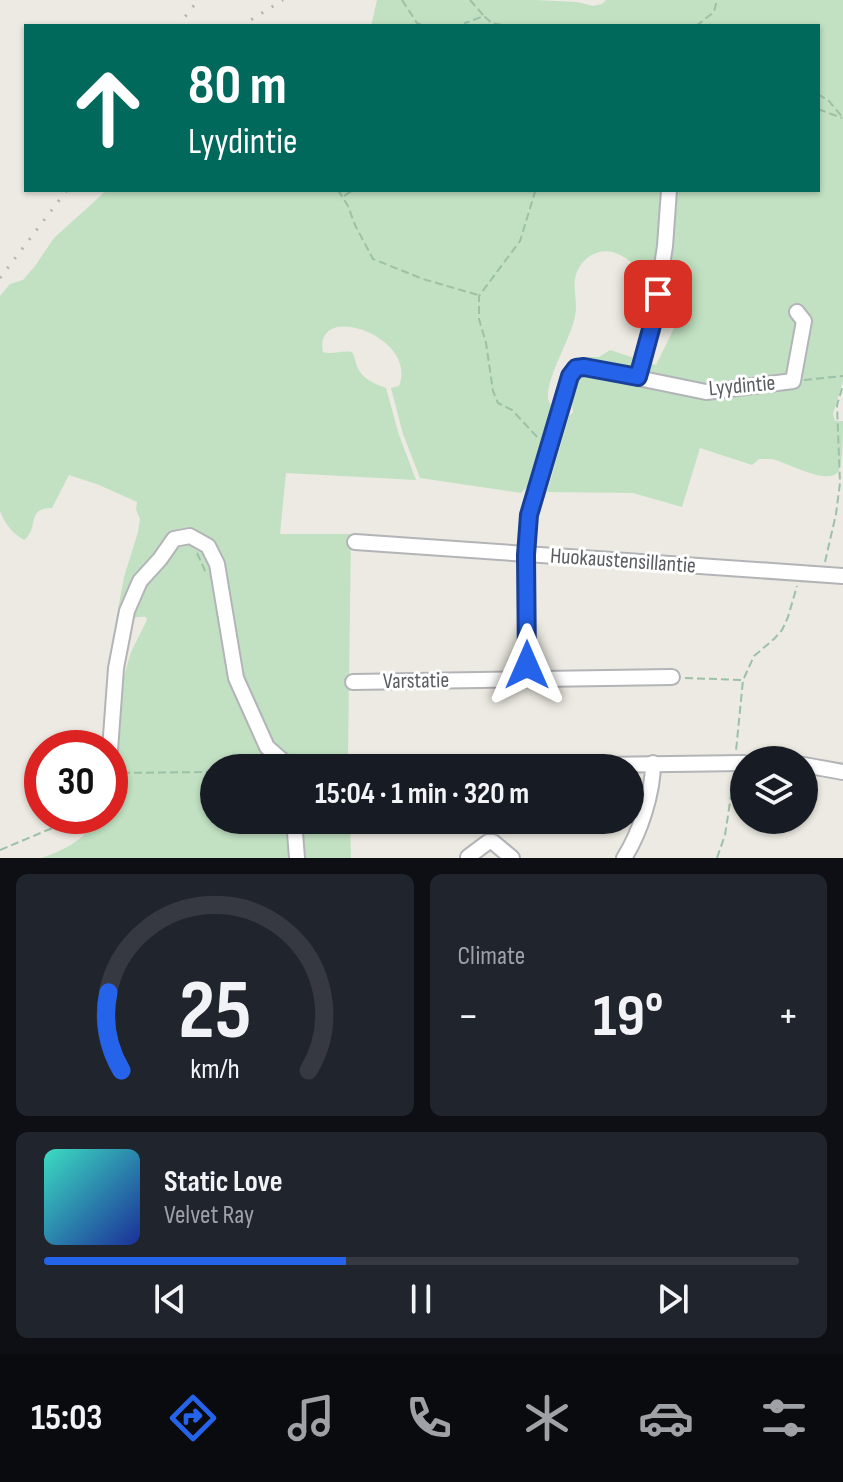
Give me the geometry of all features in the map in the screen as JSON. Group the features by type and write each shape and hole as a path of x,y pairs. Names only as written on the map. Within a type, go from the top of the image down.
{"street":[{"path":"638,377 657,304 669,192"},
{"name":"Lyydintie","path":"526,555 529,515 570,376 576,368 597,369 706,392 793,381 804,321 797,312"},
{"path":"111,730 116,668 127,611 140,581 174,539 190,536 208,546 217,564 236,678 267,747 275,754"},
{"name":"Huokaustensillantie","path":"355,542 843,576"},
{"path":"526,555 527,679"},
{"name":"Varstatie","path":"353,682 672,677"},
{"path":"644,763 730,764"},
{"path":"624,858 637,834 653,783 653,763"},
{"path":"818,768 843,772"},
{"path":"295,834 297,858"},
{"path":"468,857 488,842 493,842 512,858"}],"path":[{"path":"402,0 419,24"},
{"path":"470,0 484,16 497,24"},
{"path":"699,24 714,12 717,0"},
{"path":"465,24 484,16"},
{"path":"820,95 843,118 820,110"},
{"path":"339,192 373,259 423,279 479,296"},
{"path":"342,197 350,192"},
{"path":"535,192 520,241 479,296 479,319 498,403 520,417 548,450"},
{"path":"793,381 843,376"},
{"path":"822,574 840,483 837,405 843,385"},
{"path":"739,746 743,680 754,656 782,630 800,573"},
{"path":"672,677 743,680"},
{"path":"128,773 200,772"},
{"path":"717,858 730,808"},
{"path":"0,850 38,834"}],"green space":[{"path":"377,0 535,0 593,6 606,0 843,0 843,381 833,414 835,421 843,421 840,468 833,476 816,475 772,459 759,459 752,465 700,448 682,507 633,493 547,492 569,416 573,412 572,383 578,363 583,357 599,357 610,350 656,365 684,308 647,290 635,266 615,253 593,254 577,271 575,316 548,390 553,410 531,483 521,493 420,478 403,434 391,388 399,386 401,368 394,352 365,331 333,328 324,336 323,352 352,352 364,376 386,388 416,480 286,473 280,534 351,534 348,754 200,754 200,834 288,834 290,858 41,858 84,834 128,834 128,730 117,730 118,714 131,652 147,620 142,617 116,620 124,577 138,532 140,519 137,502 69,475 52,508 38,511 35,515 29,535 24,540 7,524 0,511 0,296 10,284 23,280 54,238 105,192 820,192 820,24 371,24"},
{"path":"302,834 350,834 351,858 303,858"}],"railway":[{"path":"180,24 198,0"},
{"path":"244,24 283,0"},
{"path":"0,278 65,192"}],"route":[{"path":"527,665 526,555 529,515 570,376 576,368 584,367 638,377 658,294"}]}
